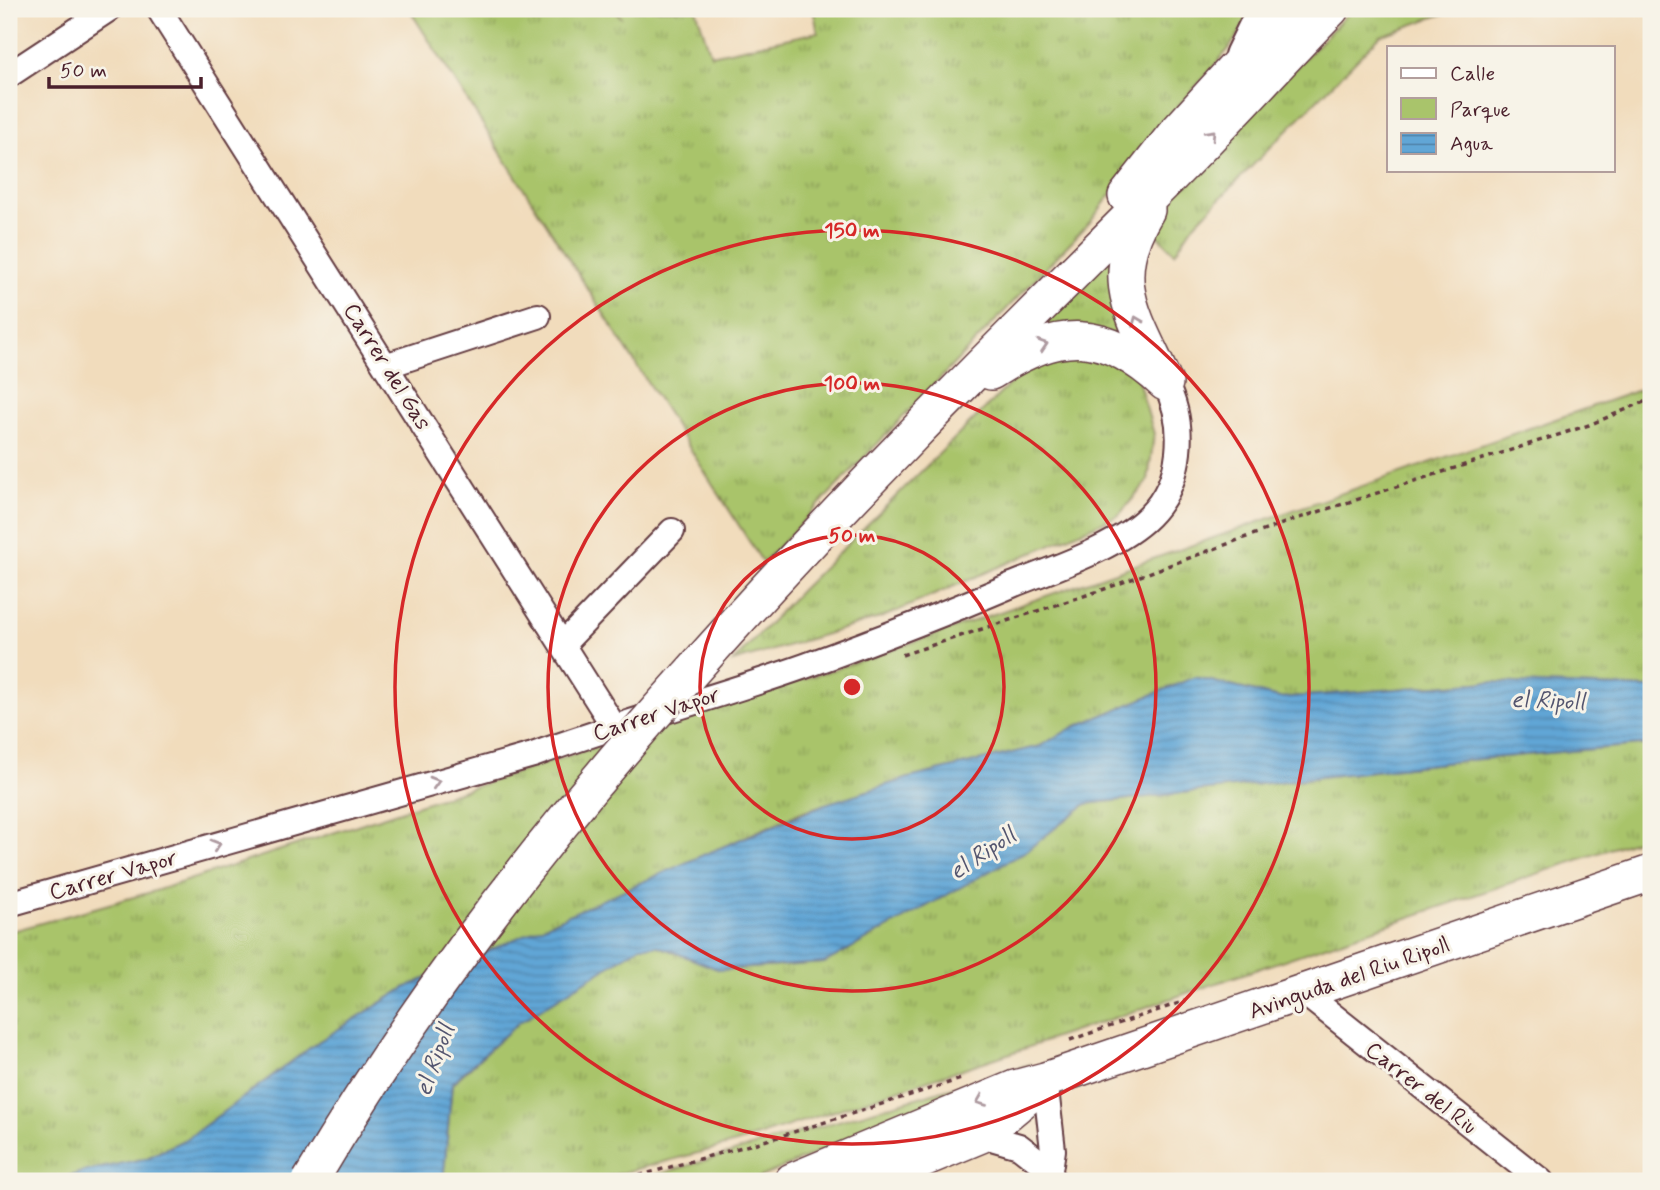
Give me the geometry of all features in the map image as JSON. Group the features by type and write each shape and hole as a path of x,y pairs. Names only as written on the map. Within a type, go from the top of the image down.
{"highway":[{"path":"1244,56 1267,9"}],"main road":[{"path":"1057,286 1146,168 1289,9"},
{"path":"310,1181 395,1045 450,966 581,800 687,677 925,422 1057,286 1164,184 1331,9"},
{"path":"1164,184 1132,236 1124,266 1134,315 1165,383"},
{"path":"925,422 1018,354 1062,339 1096,340 1113,346 1146,366 1165,383"},
{"name":"Avinguda del Riu Ripoll","path":"792,1181 979,1102 1651,873"},
{"name":"Avinguda del Riu Ripoll","path":"870,1181 981,1135 1045,1080"}],"street":[{"path":"9,75 109,9"},
{"name":"Carrer del Gas","path":"159,9 388,365 613,725"},
{"path":"388,365 538,316"},
{"name":"Carrer Vapor","path":"9,904 533,755 613,725 803,666 1070,561 1114,540 1147,518 1161,501 1170,484 1179,450 1176,410 1165,383"},
{"path":"563,644 672,531"},
{"name":"Carrer del Riu","path":"1303,992 1541,1181"},
{"path":"1045,1080 1053,1150 1051,1176"},
{"path":"981,1135 1019,1146 1051,1176"}],"path":[{"path":"867,642 880,659 917,652 1293,520 1589,425 1651,399"},
{"path":"620,1181 778,1137 965,1077"}],"green space":[{"path":"409,9 612,9 622,18 614,9 696,9 711,55 818,32 813,9 1255,9 1228,50 1158,130 1091,221 763,563"},
{"path":"1352,9 1457,9 1380,36 1192,227 1175,253 1149,227 1170,198"},
{"path":"1115,249 1133,338 1037,334"},
{"path":"1050,349 1088,353 1135,370 1154,434 1148,481 1119,515 883,617 733,662 800,591 1023,371"},
{"path":"1651,386 1651,688 1488,682 1279,698 1195,677 1074,727 1040,746 909,778 801,812 405,988 318,1042 188,1138 147,1158 82,1172 55,1181 9,1181 9,932 155,891 847,665"},
{"path":"1651,744 1651,835 1020,1050 736,1143 591,1181 438,1181 444,1173 452,1084 518,1023 641,946 659,946 720,970 824,963 1026,851 1086,804 1469,760"},
{"path":"1031,1064 751,1181 636,1181"}],"water":[{"name":"el Ripoll","path":"1195,677 1279,698 1488,682 1651,688 1651,744 1469,760 1086,804 1026,851 824,963 720,970 659,946 641,946 518,1023 452,1083 444,1173 438,1181 55,1181 82,1172 147,1158 188,1138 318,1042 405,988 703,855 825,804 909,778 1040,746 1074,727"}]}
